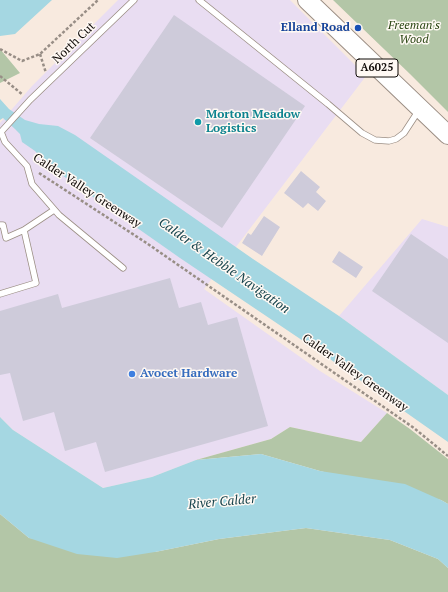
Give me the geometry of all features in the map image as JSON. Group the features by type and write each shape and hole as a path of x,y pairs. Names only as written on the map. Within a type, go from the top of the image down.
{"main road":[{"name":"A6025","path":"307,0 448,135"}],"lane":[{"name":"North Cut","path":"30,100 134,0"},
{"path":"199,0 362,133 375,140 390,141 396,139 404,133 420,108"},
{"name":"Calder Valley Greenway","path":"27,166 5,142 1,132 30,100"},
{"path":"27,166 32,184 54,210 123,268"},
{"path":"0,225 3,225 6,238 24,230 54,210"},
{"path":"0,294 36,283 24,230"}],"path":[{"path":"0,49 22,61 40,54 98,0"},
{"path":"40,54 49,83"},
{"path":"0,76 30,100"},
{"name":"Calder Valley Greenway","path":"27,166 145,242 414,428 448,456"}],"shaded area":[{"path":"118,0 290,0 366,76 204,289 320,371 387,413 361,442 290,427 271,439 196,460 152,477 103,488 13,430 0,417 0,123 32,86"},
{"path":"422,219 448,227 448,395 339,316"}],"green space":[{"name":"Freeman's Wood","path":"333,0 448,0 448,112 410,74"},
{"path":"0,49 20,73 0,83"},
{"path":"387,413 448,459 448,504 441,500 320,471 261,454 196,460 271,439 290,427 361,442"},
{"path":"0,514 29,538 155,552 219,539 306,528 390,540 438,559 448,568 448,592 0,592"}],"water":[{"path":"0,0 52,0 15,34 0,36"},
{"name":"Calder & Hebble Navigation","path":"0,99 9,109 25,120 39,124 58,126 75,135 253,259 339,316 448,395 448,442 49,166 35,151 22,142 20,134 15,129 3,118 0,120"},
{"name":"River Calder","path":"0,417 13,430 103,488 152,477 196,460 261,454 320,471 405,484 448,504 448,568 438,559 390,540 306,528 219,539 117,558 77,554 29,538 0,514"}],"building":[{"name":"Morton Meadow Logistics","path":"174,15 305,106 222,228 90,138"},
{"path":"301,171 320,187 316,192 326,201 318,211 308,203 303,208 284,193"},
{"path":"264,216 280,227 262,256 242,243 248,233 251,235"},
{"path":"411,234 448,259 448,343 372,291"},
{"path":"339,251 363,267 356,278 332,262"},
{"name":"Avocet Hardware","path":"170,278 179,308 201,302 208,325 237,317 268,426 105,472 96,442 65,451 54,412 23,421 10,373 0,375 0,311 58,294 62,308"}],"place":[{"name":"Elland Road","path":"358,28"},
{"name":"Morton Meadow Logistics","path":"198,122"},
{"name":"Avocet Hardware","path":"132,374"}]}
